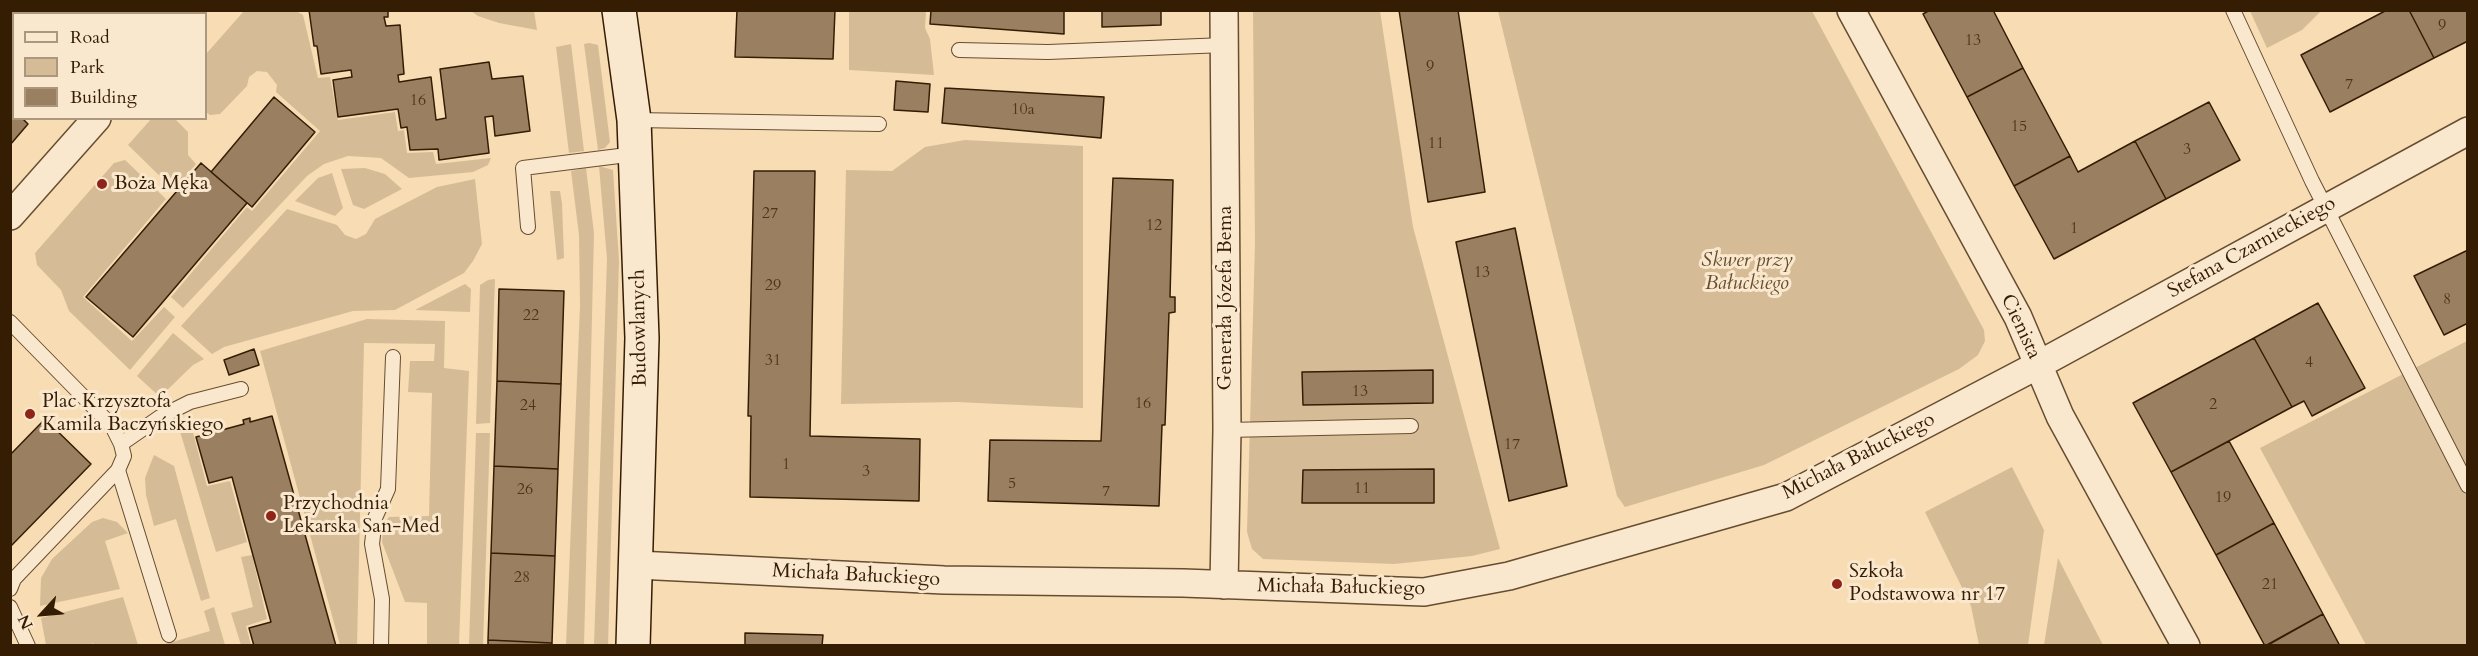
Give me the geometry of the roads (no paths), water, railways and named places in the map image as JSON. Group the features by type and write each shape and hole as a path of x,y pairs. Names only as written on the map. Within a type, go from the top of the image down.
{"street":[{"name":"Budowlanych","path":"619,10 634,120 642,338 633,645"},
{"name":"Generała Józefa Bema","path":"1224,10 1227,430 1224,585"},
{"name":"Cienista","path":"1851,10 2018,317 2060,416 2186,645"},
{"path":"10,216 95,120"},
{"name":"Stefana Czarnieckiego","path":"2038,365 2468,131"},
{"name":"Michała Bałuckiego","path":"637,566 944,580 1224,585 1424,592 1509,576 1786,497 2038,365"}],"lane":[{"path":"2233,10 2313,181 2468,486"},
{"path":"959,50 1048,52 1225,45"},
{"path":"634,120 879,124"},
{"path":"528,227 523,168 635,154"},
{"path":"10,322 112,426 122,444 124,456 118,470 14,579 10,589"},
{"path":"381,645 381,598 372,544 375,518 388,489 393,357"},
{"path":"122,444 160,417 190,402 241,389"},
{"path":"1227,430 1411,426"},
{"path":"118,470 169,635"},
{"path":"10,607 28,645"}],"place":[{"name":"Boża Męka","path":"102,184"},
{"name":"Plac Krzysztofa Kamila Baczyńskiego","path":"30,414"},
{"name":"Przychodnia Lekarska San-Med","path":"271,516"},
{"name":"Szkoła Podstawowa nr 17","path":"1837,584"}],"park label":[{"name":"Skwer przy Bałuckiego","path":"1747,272"}]}
